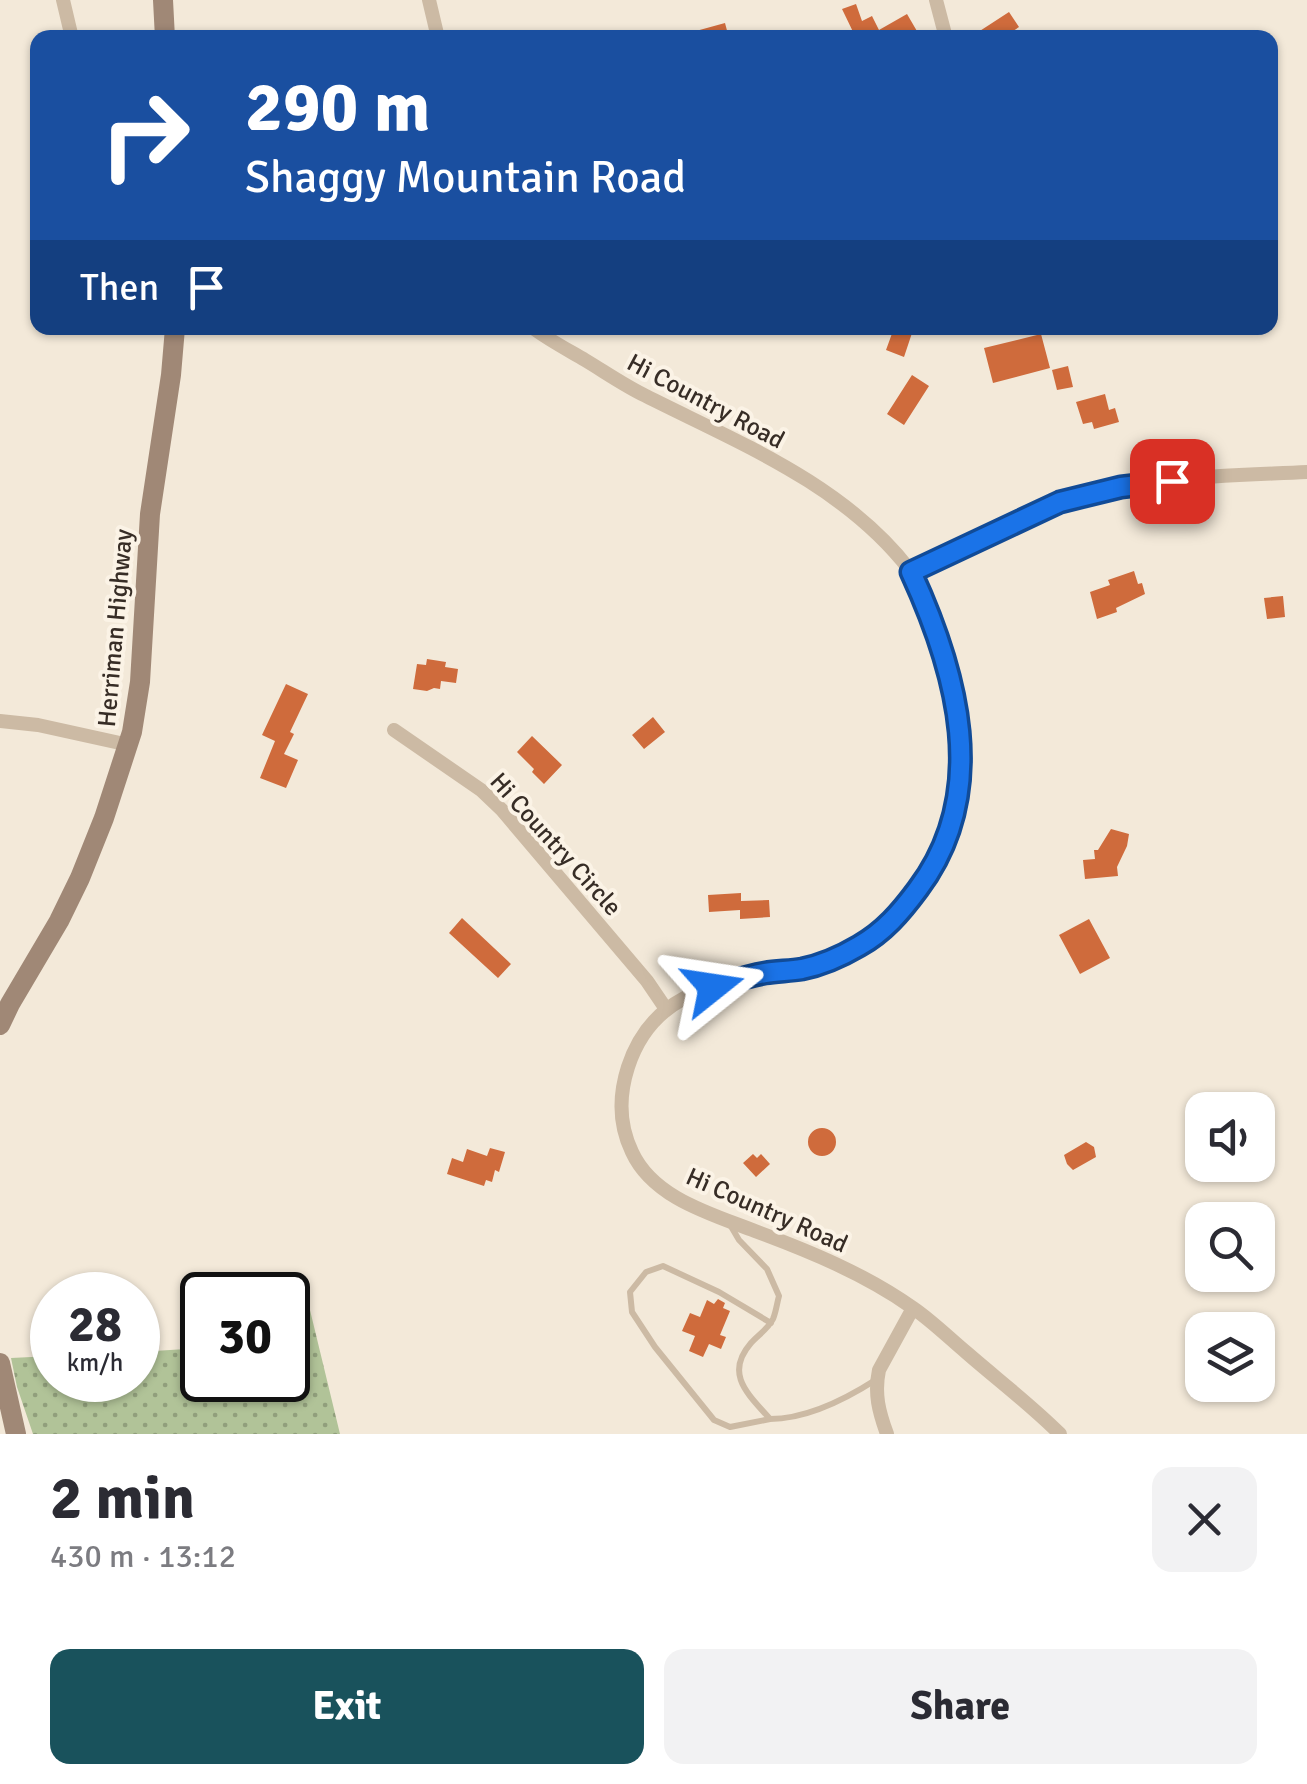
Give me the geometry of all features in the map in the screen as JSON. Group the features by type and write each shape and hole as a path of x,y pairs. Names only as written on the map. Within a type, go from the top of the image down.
{"main road":[{"path":"163,0 165,30"},
{"name":"Herriman Highway","path":"0,1025 75,889 129,745 138,699 150,514 174,335"},
{"path":"0,1363 16,1434"}],"street":[{"path":"63,0 70,30"},
{"path":"429,0 436,30"},
{"path":"936,0 944,30"},
{"name":"Hi Country Road","path":"544,335 640,394 740,442 835,498 877,536 911,572 930,612 951,685 962,754 959,796 951,825 927,877 880,932 828,961 763,973 688,995 652,1022 638,1040 621,1100 624,1130 633,1154 648,1178 686,1202 840,1266 913,1308 1060,1434"},
{"path":"911,572 1031,514 1090,493 1172,481 1307,472"},
{"path":"0,721 129,745"},
{"name":"Hi Country Circle","path":"394,730 482,790 502,810 647,980 666,1009"},
{"path":"887,1434 877,1400 877,1379 913,1308"}],"lane":[{"path":"728,1222 739,1240 767,1268 779,1296 772,1323 749,1345 737,1371 740,1381 770,1418"},
{"path":"772,1323 663,1266 646,1272 630,1292 632,1312 654,1347 714,1420 730,1427 812,1411 854,1394 877,1379"}],"green space":[{"path":"310,1310 340,1434 33,1434 11,1358 30,1357 30,1402 160,1402 160,1351 180,1349 180,1402 310,1402"}],"building":[{"path":"856,4 862,21 872,16 879,30 852,30 842,9"},
{"path":"1009,12 1019,27 1015,30 981,30"},
{"path":"907,14 916,30 879,30"},
{"path":"725,23 727,30 700,30"},
{"path":"891,335 911,335 904,357 886,350"},
{"path":"1041,335 1050,368 993,383 984,348"},
{"path":"1068,366 1073,387 1057,390 1052,370"},
{"path":"912,375 929,386 904,425 887,414"},
{"path":"1105,394 1109,410 1115,408 1119,422 1094,429 1092,422 1083,424 1076,402"},
{"path":"1134,571 1145,594 1116,608 1117,612 1097,619 1090,592 1110,585 1108,580"},
{"path":"1283,596 1285,617 1267,619 1264,598"},
{"path":"427,659 458,669 456,683 441,681 440,689 413,689 417,664 426,665"},
{"path":"286,684 308,694 284,754 298,760 286,788 260,778 275,741 262,735"},
{"path":"653,717 665,732 644,749 632,735"},
{"path":"532,736 562,765 544,784 517,752"},
{"path":"1111,829 1129,834 1117,867 1118,876 1085,879 1083,860 1095,859 1094,850 1098,850"},
{"path":"741,893 741,901 769,900 770,917 740,919 740,910 709,912 708,895"},
{"path":"462,918 511,964 498,978 449,933"},
{"path":"1089,919 1110,958 1080,974 1059,935"},
{"path":"822,1128 832,1132 836,1142 832,1152 822,1156 812,1152 808,1142 812,1132"},
{"path":"1086,1142 1094,1147 1096,1157 1073,1170 1064,1155"},
{"path":"490,1148 505,1152 492,1182 486,1180 484,1186 447,1174 452,1158 463,1162 467,1149 487,1156"},
{"path":"753,1154 757,1158 761,1154 770,1164 756,1177 743,1163"},
{"path":"718,1299 730,1311 720,1335 726,1337 721,1349 709,1344 703,1357 689,1351 695,1336 682,1331 690,1313 700,1317 707,1300 714,1304"}],"route":[{"path":"713,987 828,961 858,946 900,913 939,855 959,796 962,754 951,685 930,612 911,572 1060,502 1121,487 1172,481"}]}
